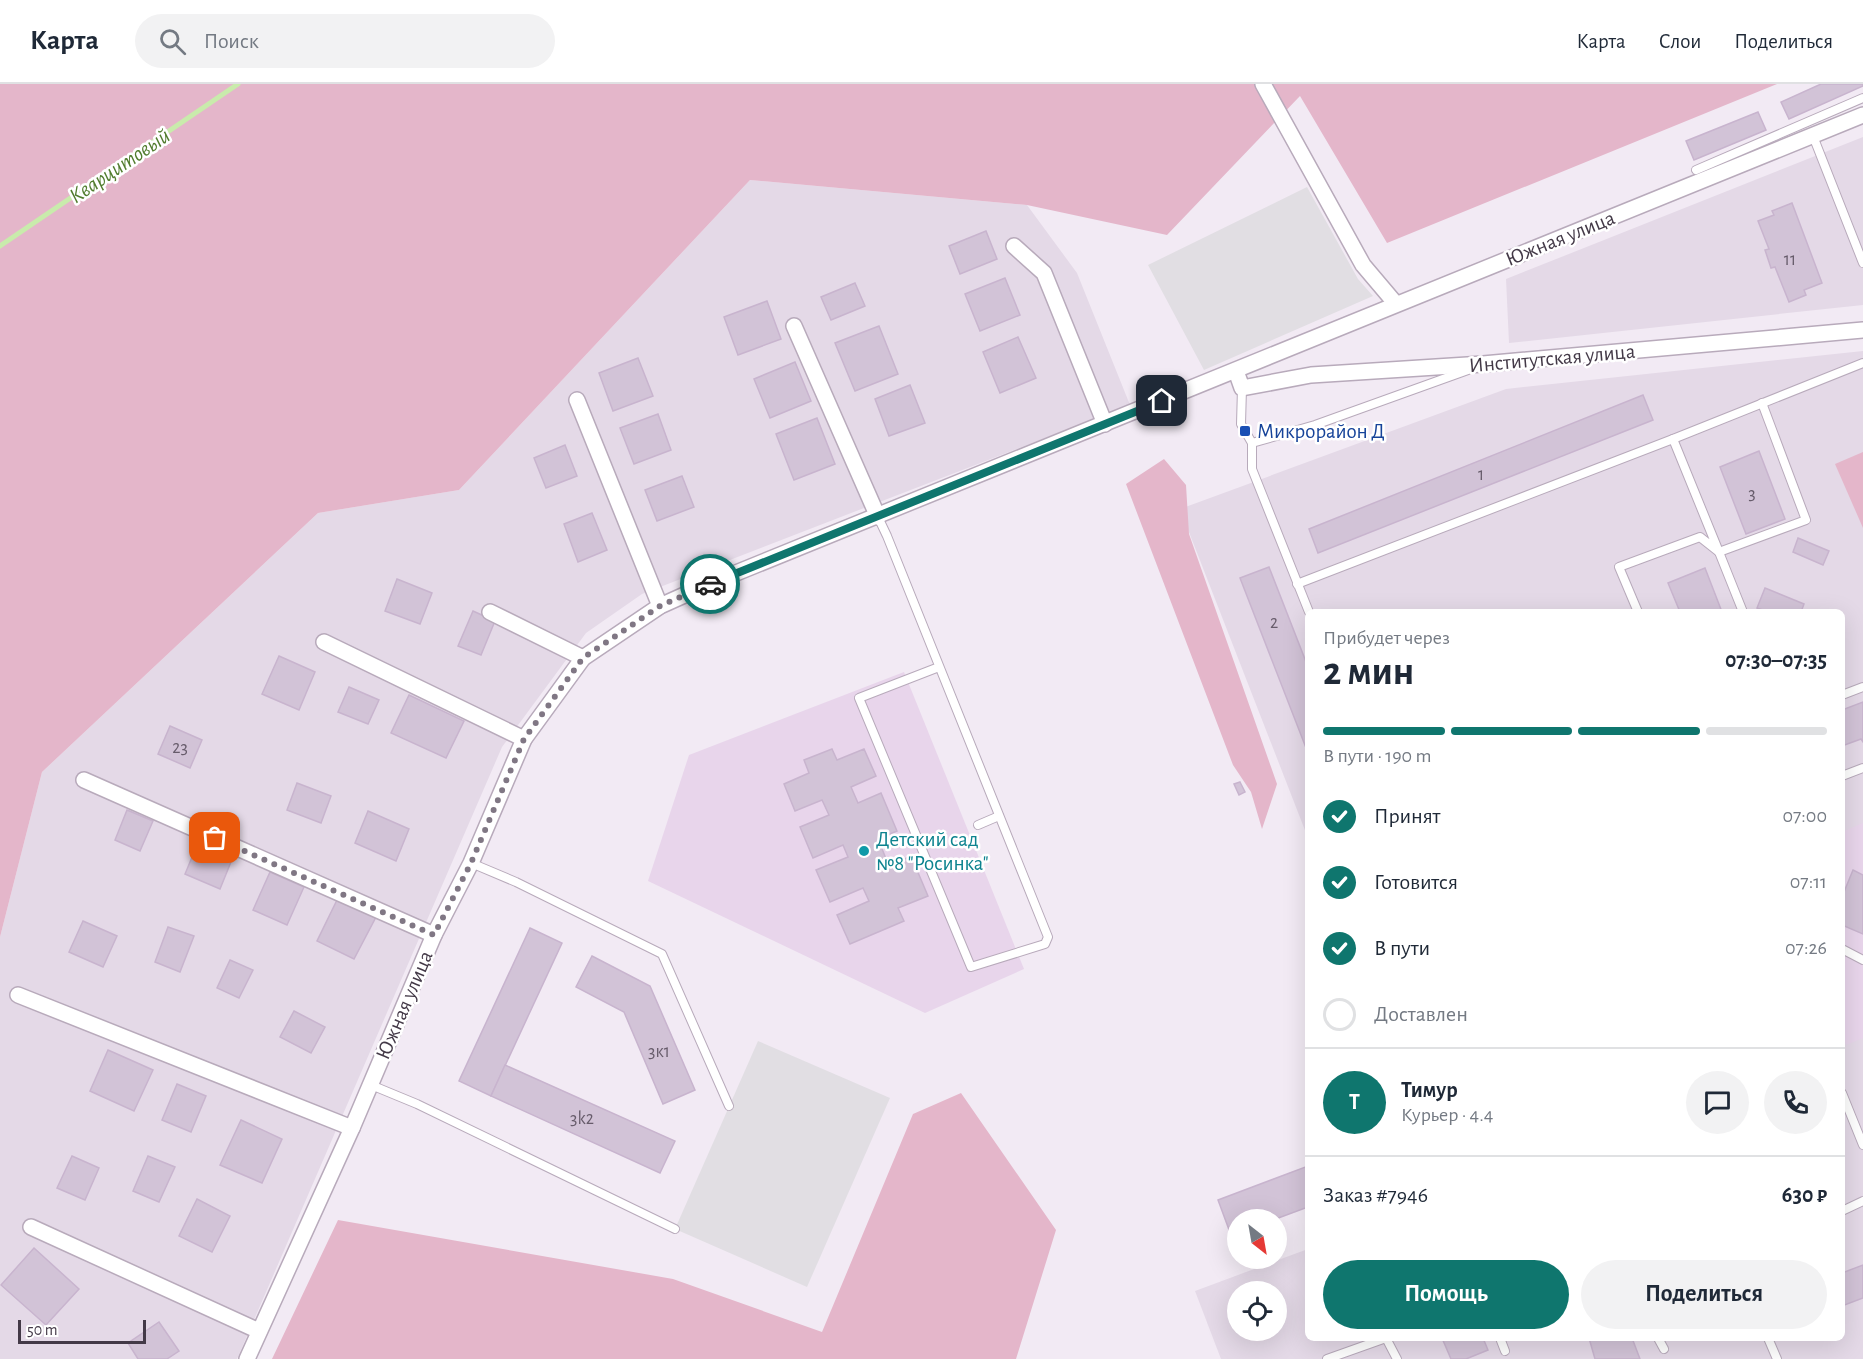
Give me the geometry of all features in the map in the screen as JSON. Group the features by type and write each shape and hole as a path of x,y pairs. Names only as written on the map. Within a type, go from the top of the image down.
{"street":[{"path":"1263,84 1363,265 1396,304"},
{"name":"Южная улица","path":"247,1359 371,1085 434,935 471,863 524,739 583,658 660,606 709,584 1863,115"},
{"path":"1014,246 1044,273 1105,424"},
{"path":"794,326 878,517"},
{"name":"Институтская улица","path":"1242,388 1311,375 1483,364 1863,330"},
{"path":"1236,371 1242,388"},
{"path":"577,400 660,606"},
{"path":"490,612 583,658"},
{"path":"324,642 524,739"},
{"path":"84,780 434,935"},
{"path":"18,995 352,1128"},
{"path":"31,1227 259,1330"}],"lane":[{"path":"1696,170 1863,98"},
{"path":"1813,136 1863,263"},
{"path":"1297,584 1863,363"},
{"path":"1252,443 1315,425 1483,364"},
{"path":"1242,388 1241,424 1252,443 1252,469 1307,609"},
{"path":"1719,552 1806,520 1762,403"},
{"path":"1673,439 1742,609"},
{"path":"878,517 939,667 1048,937 1045,944 971,967 860,698 939,667"},
{"path":"1637,609 1619,567 1700,537 1719,552"},
{"path":"1845,694 1863,687"},
{"path":"1845,775 1863,768"},
{"path":"978,825 999,816"},
{"path":"471,863 516,882 662,954 729,1106"},
{"path":"1845,951 1863,960"},
{"path":"371,1085 417,1104 675,1229"},
{"path":"1845,1100 1863,1145"},
{"path":"1845,1210 1863,1201"},
{"path":"1327,1359 1378,1341"},
{"path":"1388,1341 1397,1359"},
{"path":"1501,1341 1505,1351"},
{"path":"1660,1341 1664,1349"},
{"path":"1769,1341 1777,1359"}],"shaded area":[{"path":"0,84 1777,84 1387,243 1300,96 1167,235 1027,205 750,180 459,490 318,513 42,772 0,937"},
{"path":"1863,137 1863,305 1509,343 1506,279"},
{"path":"750,180 1027,205 1077,273 1130,405 642,594 586,633 502,747 237,1359 0,1359 0,937 42,772 318,513 459,490"},
{"path":"1307,187 1358,279 1373,296 1204,370 1148,265"},
{"path":"1863,351 1863,1359 1221,1359 1195,1291 1254,1269 1287,1269 1287,1257 1305,1250 1305,1341 1845,1341 1845,609 1305,609 1305,830 1180,509 1506,389"},
{"path":"1863,452 1863,528 1835,464"},
{"path":"1164,459 1186,485 1189,534 1277,784 1262,829 1251,792 1233,765 1126,484"},
{"path":"904,672 1024,969 925,1013 648,881 689,755"},
{"path":"1863,823 1863,1038 1846,1045 1845,1042 1845,831"},
{"path":"758,1041 890,1098 807,1287 675,1229"},
{"path":"961,1093 1056,1230 1016,1359 272,1359 338,1220 673,1279 822,1332 913,1114"}],"building":[{"path":"1821,84 1863,84 1863,86 1789,119 1781,102"},
{"path":"1758,112 1766,130 1694,160 1686,141"},
{"path":"1792,203 1822,283 1804,290 1806,295 1789,302 1775,267 1771,268 1765,250 1769,249 1758,221 1774,215 1772,211"},
{"path":"986,231 997,259 960,274 949,246"},
{"path":"1005,278 1020,315 980,331 965,294"},
{"path":"855,283 865,306 831,320 821,297"},
{"path":"767,301 781,339 738,355 724,317"},
{"path":"879,326 898,374 855,391 835,343"},
{"path":"1018,337 1036,378 1000,393 983,352"},
{"path":"638,358 653,396 613,411 599,373"},
{"path":"795,362 811,401 770,418 754,379"},
{"path":"910,385 925,423 889,436 875,399"},
{"path":"1643,395 1653,420 1318,553 1309,529"},
{"path":"658,414 671,450 634,464 620,428"},
{"path":"817,418 835,464 794,480 776,434"},
{"path":"565,445 577,476 546,488 534,458"},
{"path":"1759,451 1785,519 1746,534 1720,467"},
{"path":"682,476 694,507 657,521 645,490"},
{"path":"592,513 607,550 578,562 564,524"},
{"path":"1798,538 1829,551 1823,565 1793,552"},
{"path":"1269,567 1305,659 1305,745 1240,578"},
{"path":"1705,568 1721,609 1679,609 1668,583"},
{"path":"397,579 432,593 420,624 385,611"},
{"path":"1765,588 1804,604 1802,609 1757,608"},
{"path":"473,611 495,621 481,655 458,646"},
{"path":"279,656 315,672 299,710 262,694"},
{"path":"349,687 379,700 368,724 338,712"},
{"path":"409,695 464,721 446,758 391,733"},
{"path":"1863,702 1863,742 1861,739 1845,745 1845,709"},
{"path":"170,726 202,740 190,768 158,754"},
{"name":"Детский сад №8 \"Росинка\"","path":"832,749 837,760 864,749 876,776 851,787 858,803 881,793 897,831 878,839 889,866 911,856 928,896 898,908 904,921 850,944 837,915 869,901 863,888 830,902 816,870 848,857 843,845 813,858 800,827 829,815 822,800 795,811 784,784 809,773 804,760"},
{"path":"1240,782 1245,792 1239,795 1234,784"},
{"path":"297,783 331,796 321,823 287,810"},
{"path":"127,810 153,821 140,851 115,840"},
{"path":"368,811 409,829 396,861 355,843"},
{"path":"200,838 235,852 220,889 185,874"},
{"path":"1853,870 1863,875 1863,934 1845,926 1845,890"},
{"path":"270,872 304,887 287,925 253,910"},
{"path":"338,898 376,917 354,959 317,941"},
{"path":"83,921 117,936 103,967 69,952"},
{"path":"168,927 194,936 180,972 155,962"},
{"path":"530,928 562,943 491,1096 459,1081"},
{"path":"592,956 650,986 695,1090 663,1104 624,1012 576,987"},
{"path":"230,960 253,970 239,998 217,988"},
{"path":"294,1011 325,1027 311,1053 280,1037"},
{"path":"108,1050 153,1070 134,1111 90,1091"},
{"path":"505,1065 675,1141 660,1173 491,1096"},
{"path":"177,1084 206,1096 191,1132 162,1120"},
{"path":"241,1120 282,1139 262,1183 220,1165"},
{"path":"72,1156 99,1168 85,1200 57,1188"},
{"path":"148,1156 175,1167 159,1202 133,1191"},
{"path":"1305,1167 1305,1208 1287,1215 1287,1209 1227,1209 1227,1224 1218,1200"},
{"path":"197,1199 230,1216 212,1252 179,1236"},
{"path":"34,1248 79,1289 46,1325 1,1285"},
{"path":"1863,1265 1863,1298 1845,1305 1845,1272"},
{"path":"159,1322 179,1351 167,1359 138,1359 128,1343"},
{"path":"1443,1341 1484,1341 1488,1350 1466,1359 1451,1359"},
{"path":"1590,1341 1633,1341 1640,1359 1595,1359"}],"waterway":[{"name":"Кварцитовый","path":"0,246 238,84"}],"way so far":[{"path":"215,838 434,935 471,863 524,739 583,658 660,606 710,584"}],"place":[{"name":"Микрорайон Д","path":"1245,431"},
{"name":"Детский сад №8 \"Росинка\"","path":"864,851"}],"route":[{"path":"710,584 1162,401"}]}
